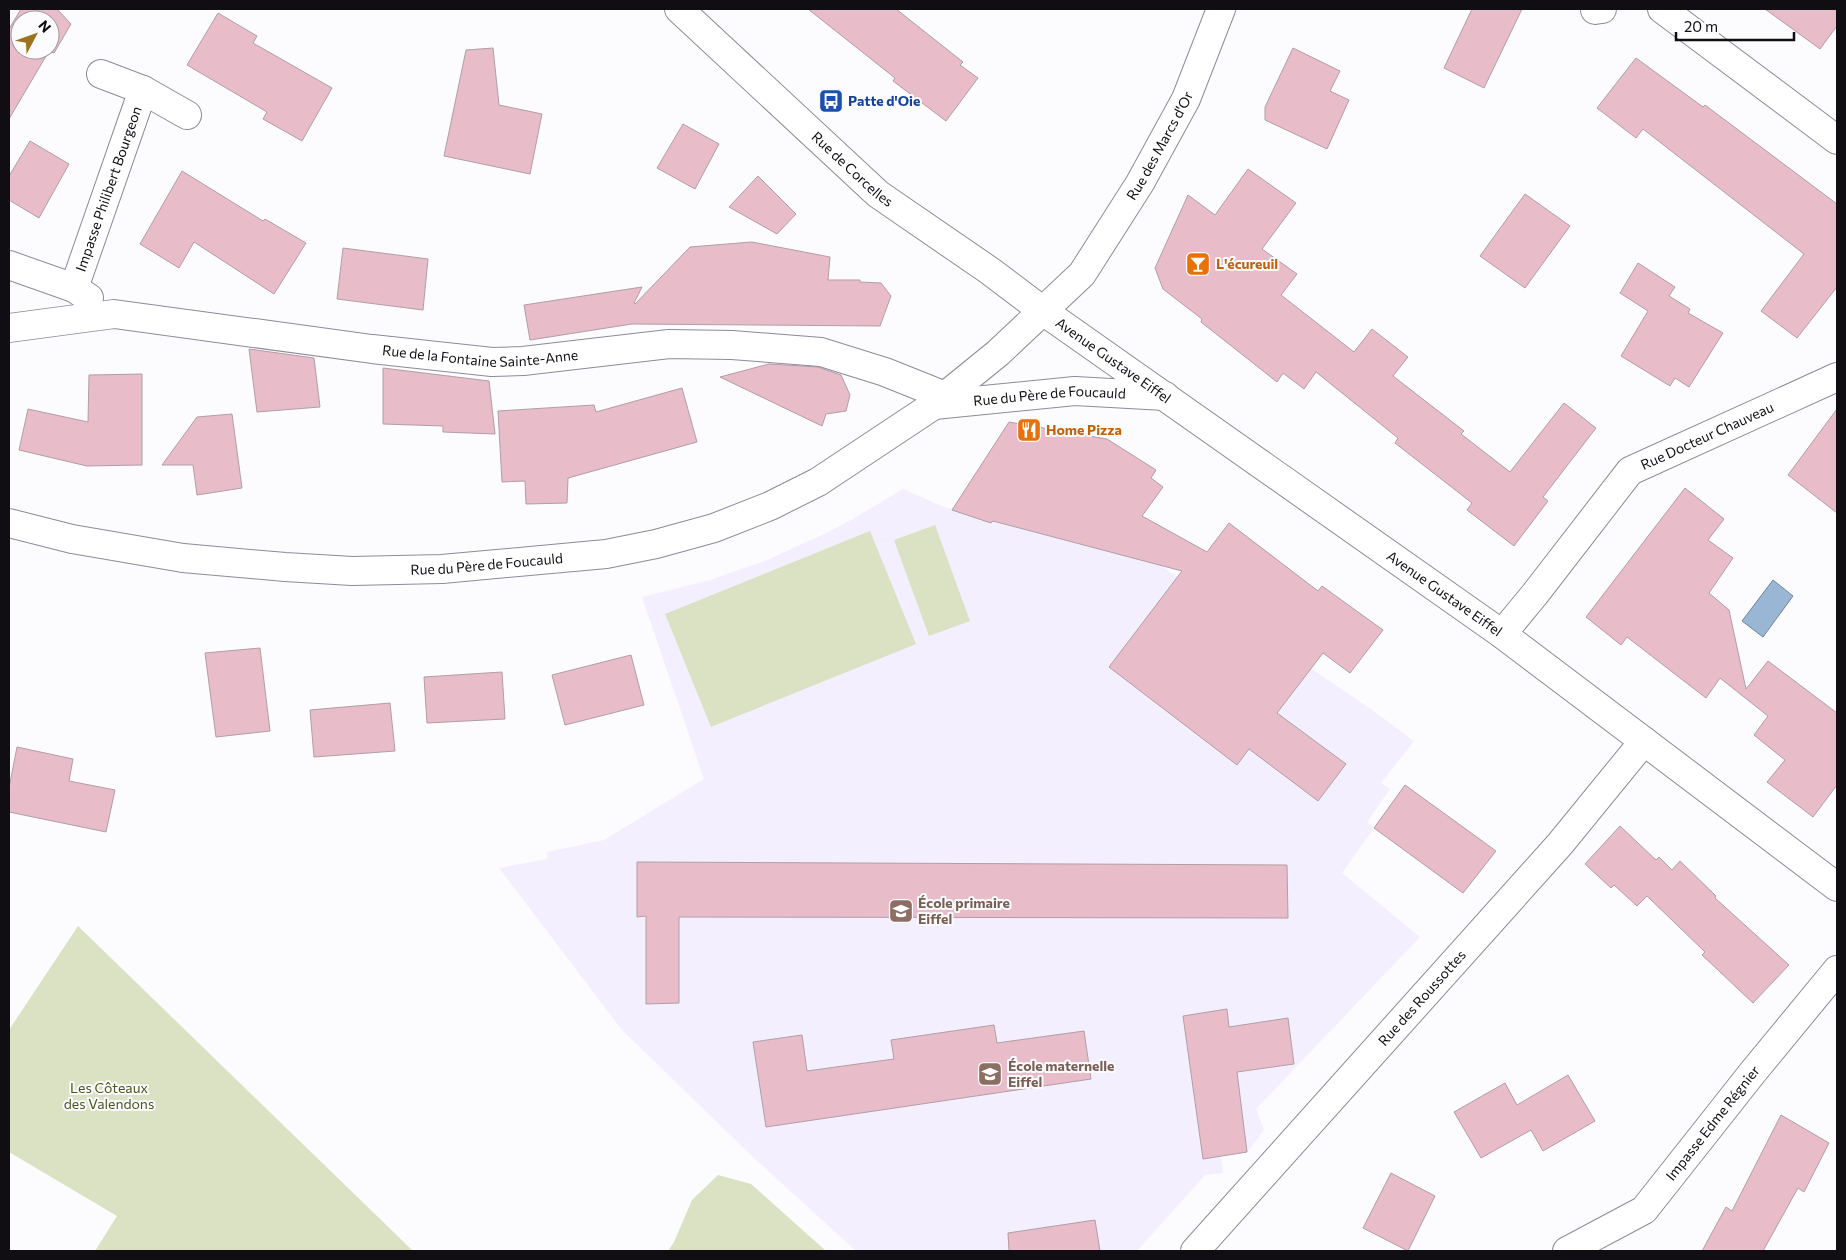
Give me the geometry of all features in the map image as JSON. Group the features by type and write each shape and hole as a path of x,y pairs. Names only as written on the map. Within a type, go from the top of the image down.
{"street":[{"name":"Rue de Corcelles","path":"679,9 878,194 990,270 1043,311"},
{"name":"Rue des Marcs d'Or","path":"1043,311 1082,274 1140,183 1186,100 1221,9"},
{"path":"1662,9 1837,140"},
{"name":"Impasse Philibert Bourgeon","path":"102,74 143,90 186,114"},
{"name":"Impasse Philibert Bourgeon","path":"74,288 143,90"},
{"path":"9,265 74,288 114,314"},
{"name":"Avenue Gustave Eiffel","path":"1043,311 1502,634 1837,887"},
{"name":"Rue du Père de Foucauld","path":"9,523 72,539 183,558 352,571 442,569 606,554 656,544 714,528 770,506 818,482 939,400 998,353 1043,311"},
{"name":"Rue de la Fontaine Sainte-Anne","path":"9,328 114,314 372,349 492,362 523,361 669,344 732,345 821,352 885,372 939,400"},
{"name":"Rue Docteur Chauveau","path":"1502,634 1630,471 1837,377"},
{"name":"Rue du Père de Foucauld","path":"939,400 1075,391 1165,396"},
{"name":"Rue des Roussottes","path":"1194,1251 1560,844 1644,741"},
{"name":"Impasse Edme Régnier","path":"1568,1251 1644,1210 1753,1072 1837,970"}],"shaded area":[{"path":"903,489 937,504 991,523 993,521 1160,565 1375,712 1414,741 1381,783 1390,789 1367,822 1374,828 1342,873 1420,937 1256,1109 1264,1130 1247,1153 1221,1156 1223,1173 1205,1175 1137,1251 856,1251 754,1158 622,1030 499,868 547,859 547,852 604,840 704,779 642,597 710,580 765,561 853,519"}],"green space":[{"path":"935,525 970,621 929,636 894,540"},
{"path":"870,531 916,644 711,727 665,614"},
{"name":"Les Côteaux des Valendons","path":"78,926 413,1251 95,1251 117,1216 9,1152 9,1030"},
{"path":"718,1175 751,1184 826,1251 668,1251 674,1242 692,1200"}],"water":[{"path":"1773,580 1793,596 1763,637 1742,621"}],"building":[{"path":"21,9 58,10 20,10"},
{"path":"808,9 896,9 963,62 960,65 978,78 946,121 893,81 895,78"},
{"path":"1472,9 1522,9 1484,88 1444,68"},
{"path":"1765,9 1837,9 1837,26 1820,49"},
{"path":"60,12 71,24 60,43"},
{"path":"218,13 257,36 253,43 332,88 302,141 263,119 267,112 187,65"},
{"path":"10,27 10,60 44,60 9,119"},
{"path":"493,48 499,105 542,114 530,174 444,156 466,50"},
{"path":"1293,48 1340,71 1330,91 1349,100 1327,149 1265,120 1265,107"},
{"path":"1636,58 1703,107 1705,105 1837,204 1837,287 1797,338 1761,311 1804,254 1643,129 1636,138 1597,108"},
{"path":"683,124 719,144 695,189 657,168"},
{"path":"30,141 69,164 39,218 9,200 9,176"},
{"path":"1248,169 1296,203 1262,249 1297,274 1281,295 1354,352 1372,329 1408,357 1393,376 1464,431 1461,434 1510,472 1564,403 1596,428 1543,497 1548,501 1514,546 1467,510 1472,503 1395,443 1398,438 1316,372 1304,389 1283,373 1277,382 1201,322 1202,319 1163,289 1155,268 1188,195 1215,215"},
{"path":"182,171 263,221 265,219 306,243 274,294 194,242 179,268 140,244"},
{"path":"758,176 796,214 777,234 729,207"},
{"path":"1525,194 1570,226 1525,288 1480,256"},
{"path":"752,242 830,257 828,280 860,280 860,282 881,283 891,296 880,326 632,324 530,340 524,305 642,287 635,304 690,247"},
{"path":"343,248 428,259 423,310 337,299"},
{"path":"1638,263 1675,287 1669,296 1690,309 1688,313 1723,333 1689,387 1675,378 1670,386 1621,356 1648,311 1620,293"},
{"path":"249,349 314,358 320,407 257,412"},
{"path":"769,364 818,367 841,375 850,395 846,411 826,414 822,426 720,377"},
{"path":"383,368 489,381 495,434 443,432 443,426 383,424"},
{"path":"142,374 142,465 87,466 19,450 28,409 88,422 89,375"},
{"path":"682,388 697,442 568,478 567,503 526,504 525,481 502,482 498,411 594,405 596,412"},
{"path":"1837,409 1837,513 1788,475"},
{"path":"232,414 242,488 197,495 193,465 162,465 197,417"},
{"path":"1009,422 1107,439 1156,470 1151,478 1163,487 1142,516 1207,552 1229,523 1318,591 1322,586 1383,630 1350,673 1323,653 1277,713 1346,764 1318,801 1249,749 1237,765 1109,667 1182,571 993,521 991,523 952,510"},
{"path":"1685,488 1724,519 1708,540 1733,558 1709,593 1729,610 1746,689 1768,661 1837,713 1837,785 1813,817 1767,782 1785,760 1754,735 1768,716 1720,678 1706,698 1627,637 1621,645 1586,617"},
{"path":"260,648 270,731 216,737 205,653"},
{"path":"631,655 644,705 565,725 552,675"},
{"path":"502,672 505,719 427,723 424,677"},
{"path":"390,703 395,751 314,757 310,710"},
{"path":"17,747 73,759 69,781 115,790 106,832 9,812 9,788"},
{"path":"1405,785 1496,851 1463,893 1374,828"},
{"path":"1620,826 1656,860 1659,857 1672,870 1680,861 1716,896 1715,898 1789,965 1753,1003 1702,955 1705,952 1647,896 1637,906 1614,885 1611,888 1585,864"},
{"path":"637,862 1287,865 1288,918 679,917 679,1003 646,1004 646,916 637,917"},
{"path":"1227,1009 1229,1027 1288,1018 1294,1064 1237,1072 1247,1152 1203,1159 1183,1016"},
{"path":"994,1025 997,1043 1084,1031 1091,1079 766,1127 753,1042 802,1035 807,1071 894,1059 891,1040"},
{"path":"1568,1075 1595,1121 1543,1151 1531,1130 1481,1158 1454,1112 1505,1083 1517,1105"},
{"path":"1781,1115 1829,1143 1804,1192 1798,1188 1763,1251 1702,1251 1726,1207 1732,1211"},
{"path":"1391,1173 1435,1196 1408,1251 1363,1228"},
{"path":"1095,1220 1100,1251 1009,1251 1008,1233"}],"place":[{"name":"Patte d'Oie","path":"831,101"},
{"name":"L'écureuil","path":"1198,264"},
{"name":"Home Pizza","path":"1029,430"},
{"name":"École primaire Eiffel","path":"901,911"},
{"name":"École maternelle Eiffel","path":"990,1074"}]}
